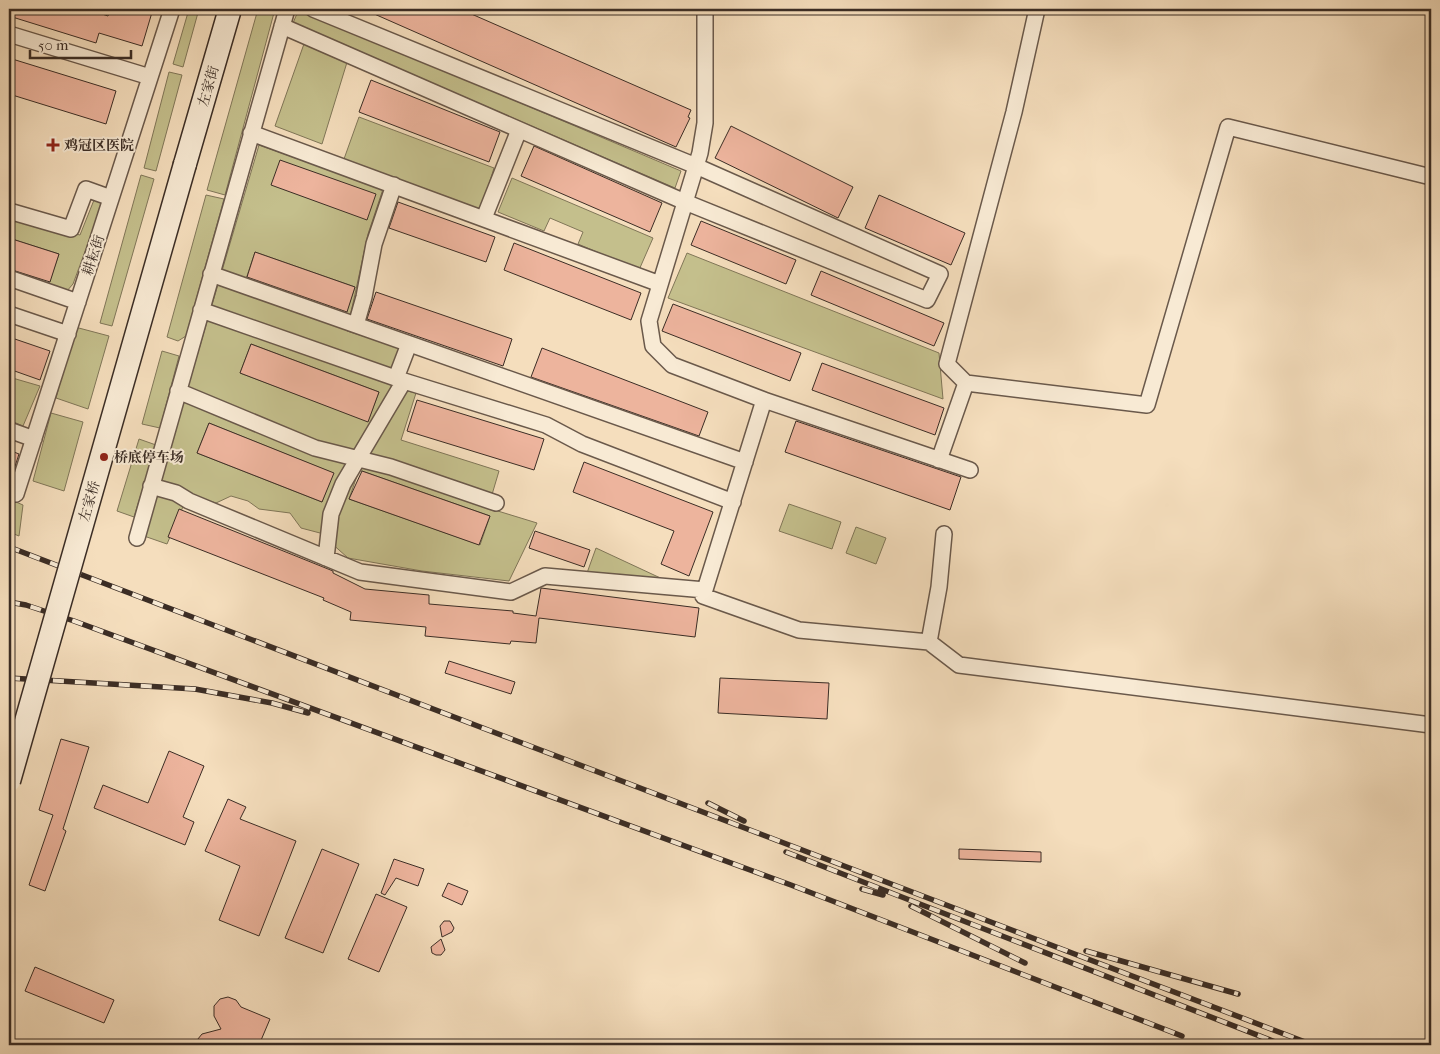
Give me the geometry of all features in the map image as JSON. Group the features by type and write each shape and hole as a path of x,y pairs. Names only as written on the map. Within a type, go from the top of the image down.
{"main road":[{"name":"左家街","path":"185,164 230,9"},
{"name":"左家桥","path":"9,781 185,164"}],"street":[{"name":"耕耘街","path":"9,491 16,494 172,9"},
{"path":"137,538 287,9"},
{"path":"282,26 685,202 927,300 940,274 696,166 313,9"},
{"path":"705,9 705,123 696,166 649,321 653,346 672,365 764,400 970,470"},
{"path":"1037,9 1014,112 947,364 966,383 1147,405 1228,127 1431,177"},
{"path":"9,34 150,77"},
{"path":"484,218 519,130"},
{"path":"252,133 660,284"},
{"path":"356,325 364,297 374,244 394,186"},
{"path":"9,211 71,229 86,189 111,198"},
{"path":"211,274 745,462"},
{"path":"9,278 78,302"},
{"path":"201,310 400,380 546,425 582,444 733,502"},
{"path":"9,314 68,334"},
{"path":"326,558 331,514 343,484 400,380 409,344"},
{"path":"939,460 966,383"},
{"path":"178,391 315,448 391,467 496,503"},
{"path":"764,400 703,596 799,630 929,642 959,665 1431,725"},
{"path":"9,430 34,439"},
{"path":"151,486 176,493 188,500 360,572 511,592 545,576 705,590"},
{"path":"929,642 939,587 944,534"}],"shaded area":[{"path":"189,9 199,9 183,67 173,64"},
{"path":"258,9 275,9 225,195 207,190"},
{"path":"299,9 681,171 675,188 293,23"},
{"path":"305,41 348,59 322,144 275,126"},
{"path":"169,72 182,75 156,171 144,168"},
{"path":"359,117 494,168 481,210 344,159"},
{"path":"259,145 383,189 368,234 347,331 401,348 391,387 416,393 401,440 499,471 488,508 537,523 509,581 422,571 348,558 320,533 301,528 290,513 259,509 248,501 231,496 216,503 188,495 167,544 144,536","holes":["255,252 355,287 346,313 246,279","251,344 379,392 368,421 240,373","209,423 333,473 322,502 197,453","359,470 490,516 480,545 349,499"]},
{"path":"141,175 154,179 112,326 100,323"},
{"path":"512,178 653,238 639,270 578,244 583,232 550,218 544,231 498,212"},
{"path":"206,195 224,199 186,336 178,341 167,337"},
{"path":"94,200 103,203 73,284 66,292 9,272 9,269 49,283 59,254 9,238 9,217 80,235"},
{"path":"687,253 939,353 943,399 668,298"},
{"path":"75,327 109,336 88,409 56,398"},
{"path":"162,351 179,356 160,428 142,424"},
{"path":"9,377 40,386 23,426 9,420"},
{"path":"51,413 83,422 64,491 33,481"},
{"path":"139,439 156,445 134,517 117,511"},
{"path":"9,499 23,505 19,536 9,532"},
{"path":"789,504 841,522 832,549 779,531"},
{"path":"856,527 886,538 876,564 846,553"},
{"path":"596,548 669,582 587,573"}],"building":[{"path":"9,9 87,9 108,16 111,9 153,9 142,46 99,33 96,43 9,16"},
{"path":"363,9 460,9 691,110 688,117 690,118 676,147"},
{"path":"9,58 116,91 106,124 9,94"},
{"path":"371,80 500,132 489,162 359,112"},
{"path":"731,126 853,187 838,218 715,158"},
{"path":"534,146 662,203 650,232 521,176"},
{"path":"280,160 376,194 367,220 271,185"},
{"path":"879,195 965,233 951,265 865,228"},
{"path":"398,202 495,237 486,262 389,228"},
{"path":"701,221 796,260 786,284 691,245"},
{"path":"9,238 59,254 50,282 9,269"},
{"path":"514,243 641,293 631,320 504,270"},
{"path":"255,252 355,287 347,312 247,277"},
{"path":"821,271 944,323 934,346 811,295"},
{"path":"376,292 512,339 503,366 367,319"},
{"path":"673,304 801,353 790,381 662,331"},
{"path":"9,337 50,351 40,380 9,369"},
{"path":"251,344 379,392 368,422 240,373"},
{"path":"542,348 708,412 699,436 531,377"},
{"path":"822,363 944,408 935,435 812,390"},
{"path":"417,400 544,439 534,470 407,431"},
{"path":"796,421 961,477 950,510 785,452"},
{"path":"209,423 334,473 322,502 197,453"},
{"path":"9,450 19,454 10,482 9,482"},
{"path":"584,462 713,512 689,576 661,564 674,531 573,492"},
{"path":"362,471 490,516 479,545 349,499"},
{"path":"179,509 333,571 333,573 365,589 429,595 429,604 513,611 513,613 536,616 541,588 699,608 695,637 539,618 536,643 511,641 510,644 425,636 426,627 350,620 351,612 323,600 324,598 168,537"},
{"path":"535,531 590,550 584,567 529,548"},
{"path":"449,661 515,682 511,694 445,673"},
{"path":"720,678 829,683 827,719 718,713"},
{"path":"61,739 89,747 63,829 66,831 45,891 29,885 53,815 39,810"},
{"path":"169,751 204,766 183,817 194,822 185,845 94,808 103,785 148,803"},
{"path":"228,799 246,807 240,819 296,841 259,936 219,920 240,866 205,851"},
{"path":"322,849 359,864 323,953 285,938"},
{"path":"959,849 1041,852 1041,862 959,859"},
{"path":"394,859 424,869 418,886 396,878 385,895 381,893"},
{"path":"448,883 468,891 462,905 442,896"},
{"path":"376,894 407,907 379,972 348,959"},
{"path":"444,921 450,921 454,928 452,932 442,937 440,926"},
{"path":"441,939 445,950 441,955 436,955 432,953 431,947"},
{"path":"35,967 114,1000 104,1023 25,991"},
{"path":"228,997 236,1000 241,1007 270,1019 259,1045 193,1045 202,1034 221,1029 214,1016 214,1006 220,999"}],"railway":[{"path":"9,547 1313,1045"},
{"path":"9,602 26,605 74,621 791,885 1182,1036"},
{"path":"9,678 195,689 272,703 308,713"},
{"path":"708,803 744,821"},
{"path":"786,852 1283,1045"},
{"path":"862,889 883,895"},
{"path":"911,906 1025,963"},
{"path":"1086,951 1238,994"}],"place":[{"name":"鸡冠区医院","path":"53,145"},
{"name":"桥底停车场","path":"104,457"}]}
